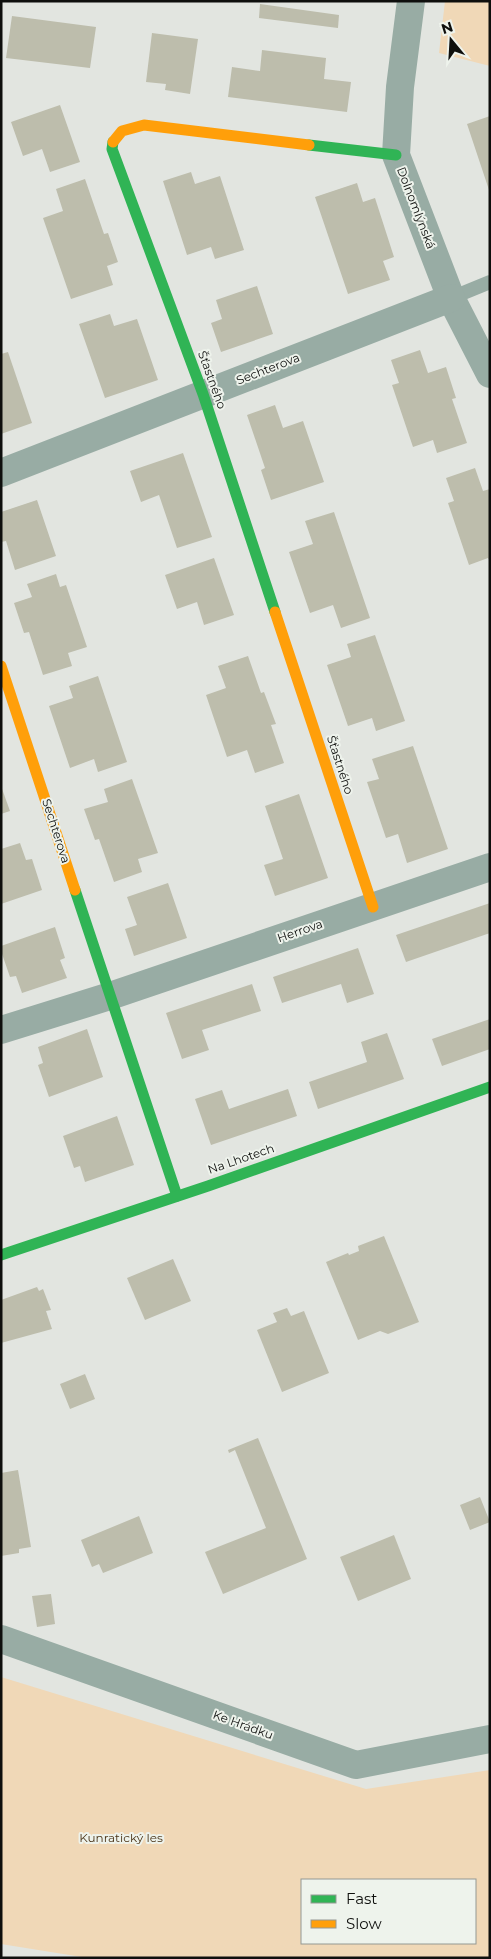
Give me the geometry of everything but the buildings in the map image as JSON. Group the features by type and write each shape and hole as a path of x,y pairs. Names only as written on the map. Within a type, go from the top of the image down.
{"street":[{"name":"Dolnomlýnská","path":"411,1 400,88 396,156 450,298 490,374"},
{"name":"Šťastného","path":"372,907 203,394 112,149 113,140 118,133 144,124 396,156"},
{"name":"Sechterova","path":"1,473 450,298"},
{"name":"Sechterova","path":"1,666 177,1196"},
{"name":"Herrova","path":"110,996 490,867"},
{"path":"1,1030 110,996"},
{"name":"Na Lhotech","path":"1,1255 490,1088"},
{"name":"Ke Hrádku","path":"1,1640 356,1765 490,1739"}],"lane":[{"path":"450,298 490,282"}],"green space":[{"path":"445,1 490,1 490,66 439,53"},
{"name":"Kunratický les","path":"1,1677 366,1789 490,1770 490,1958 88,1958 1,1944"}],"traffic: fast":[{"path":"113,142 112,149 203,394 275,612"},
{"path":"309,145 396,155"},
{"path":"75,890 177,1196"},
{"path":"1,1255 208,1186 490,1087"}],"traffic: slow":[{"path":"113,142 122,131 144,125 309,145"},
{"path":"275,612 373,907"},
{"path":"1,666 75,890"}]}
